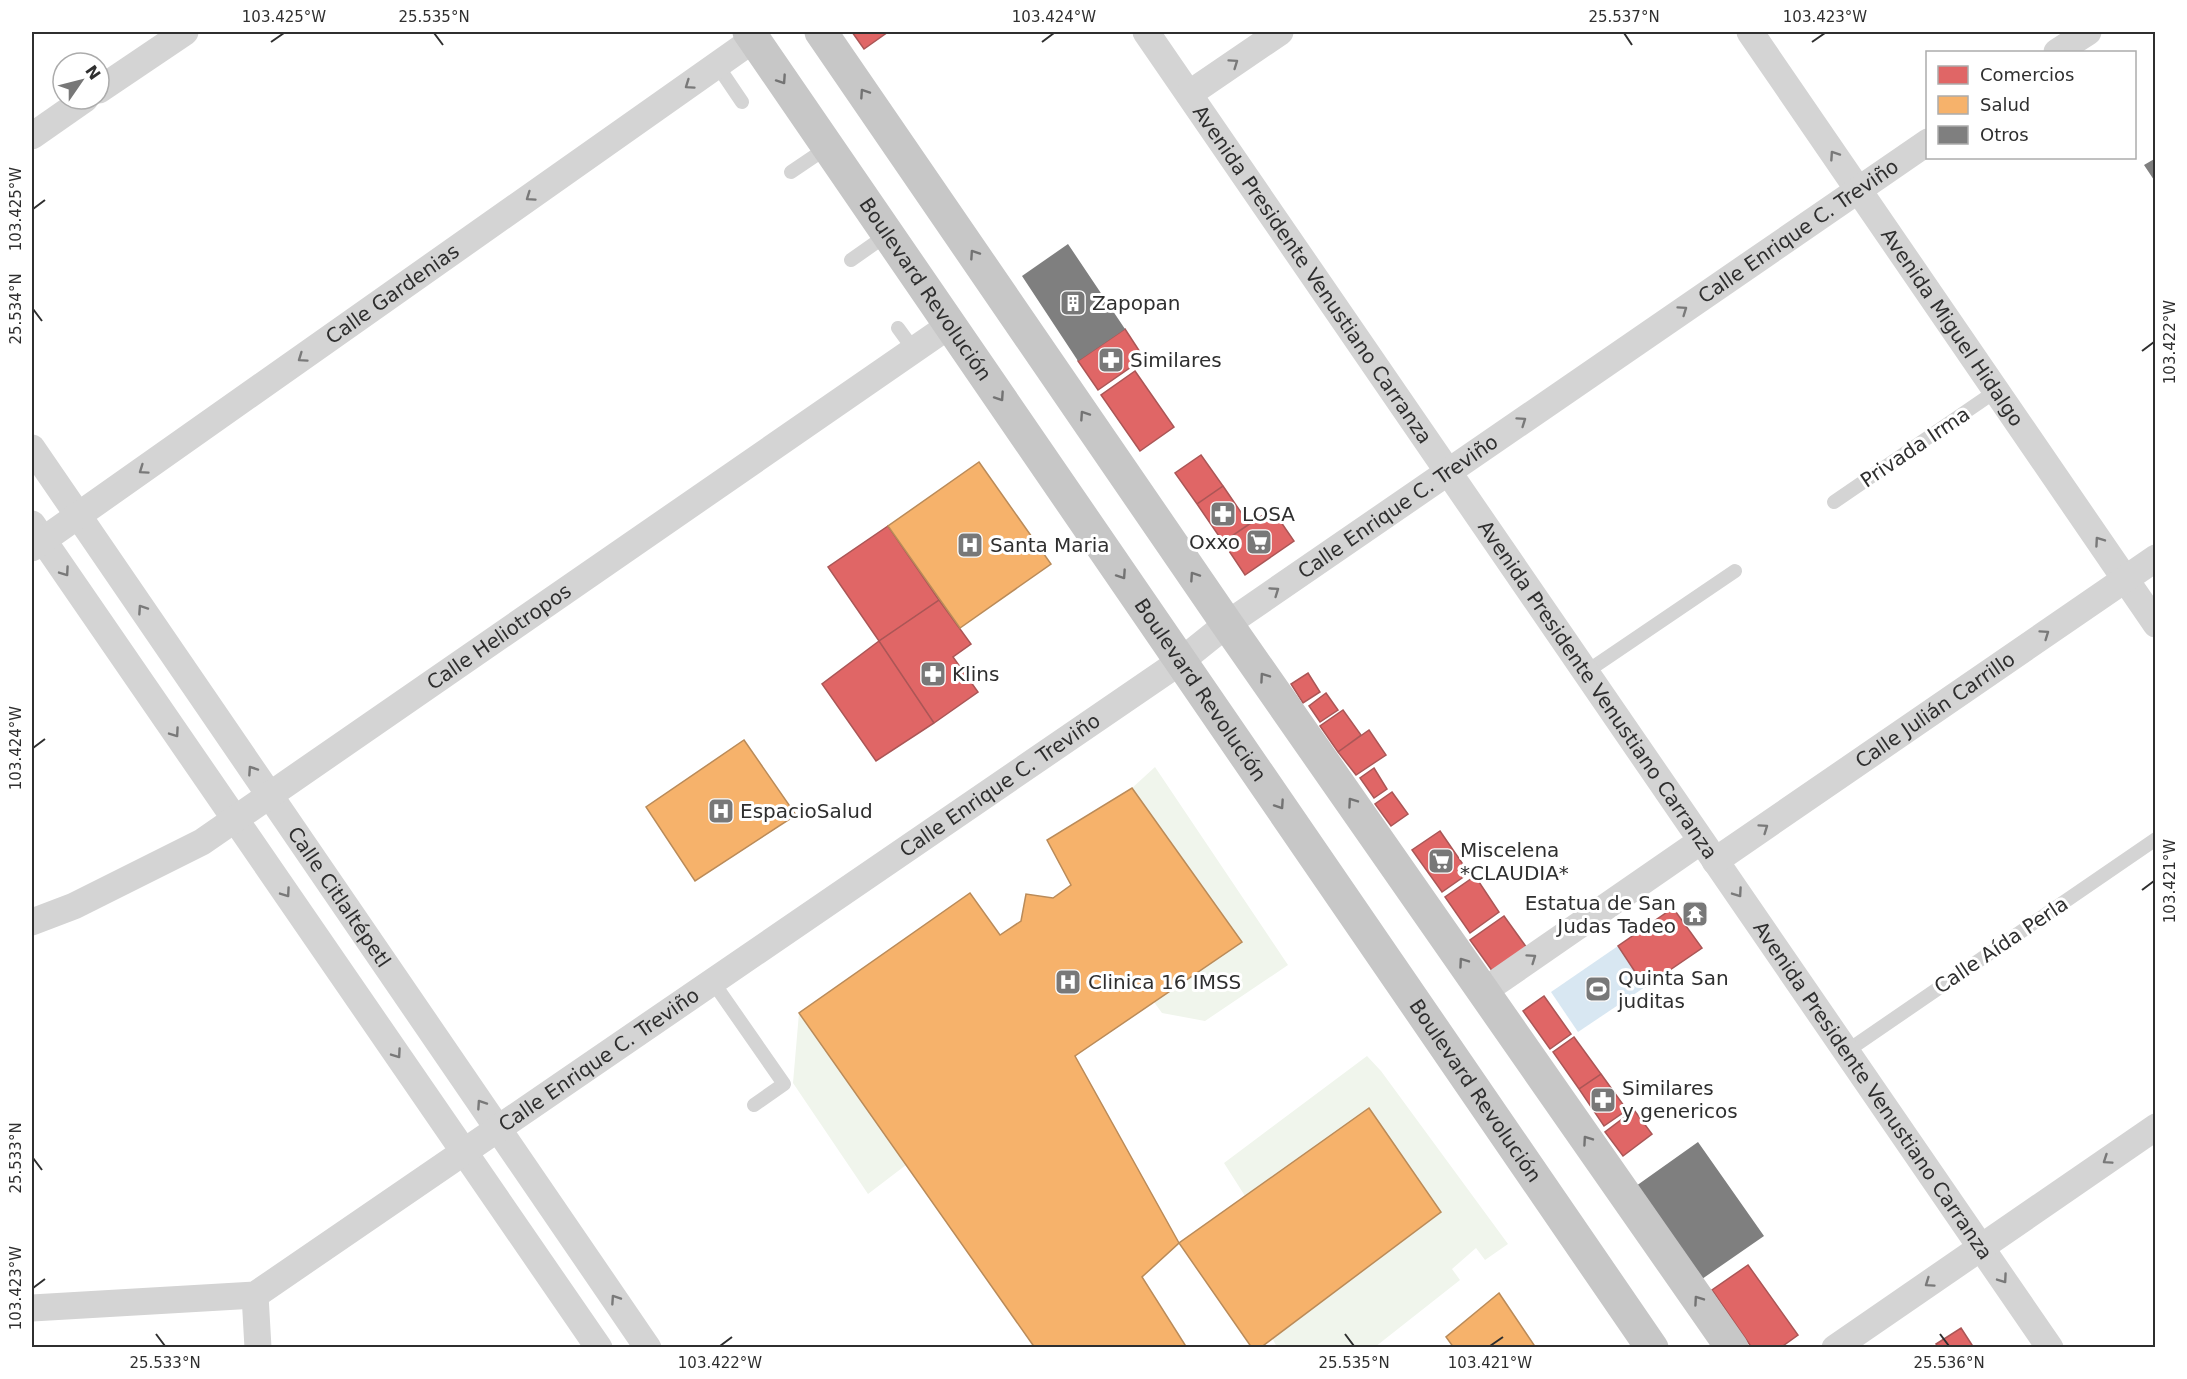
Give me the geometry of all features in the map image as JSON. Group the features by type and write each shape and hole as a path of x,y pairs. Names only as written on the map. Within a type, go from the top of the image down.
{"main road":[{"path":"821,32 1227,624 1732,1347"},
{"name":"Boulevard Revolución","path":"752,35 1653,1347"}],"street":[{"path":"111,82 185,32"},
{"name":"Avenida Presidente Venustiano Carranza","path":"1146,32 2050,1347"},
{"path":"1189,94 1280,32"},
{"name":"Avenida Miguel Hidalgo","path":"1749,32 2156,624"},
{"path":"2059,51 2088,32"},
{"name":"Calle Gardenias","path":"35,537 78,516 717,65 752,35"},
{"path":"32,136 68,111"},
{"name":"Calle Enrique C. Treviño","path":"255,1295 1181,662 1227,624 1926,143"},
{"name":"Calle Heliotropos","path":"32,922 74,906 181,853 236,820 950,325"},
{"name":"Calle Citlaltépetl","path":"32,448 648,1347"},
{"name":"Calle Citlaltépetl","path":"35,537 236,820 599,1347"},
{"name":"Calle Julián Carrillo","path":"1484,991 1708,851 2156,558"},
{"path":"1835,1347 2156,1127"},
{"path":"32,1308 255,1295 258,1347"}],"lane":[{"path":"717,65 742,102"},
{"path":"791,172 828,147"},
{"path":"851,260 888,234"},
{"path":"898,328 914,350"},
{"name":"Privada Irma","path":"1834,502 1996,392"},
{"path":"1586,672 1735,571"},
{"name":"Calle Aída Perla","path":"1847,1051 2156,839"},
{"path":"713,982 784,1084 754,1106"}],"shaded area":[{"path":"1155,767 1288,965 1205,1021 1162,1013 1154,1002 1242,942 1132,788"},
{"name":"Quinta San juditas","path":"1618,946 1645,987 1578,1032 1551,992"},
{"path":"799,1013 906,1165 868,1194 793,1083"},
{"path":"1367,1056 1381,1071 1508,1244 1485,1260 1476,1248 1452,1269 1460,1280 1375,1347 1277,1347 1272,1338 1441,1212 1369,1108 1245,1196 1224,1163"}],"building: Comercios":[{"path":"852,32 888,32 864,49"},
{"name":"Similares","path":"1125,329 1144,358 1098,390 1078,361"},
{"path":"1135,371 1174,427 1140,451 1101,395"},
{"path":"1201,455 1223,486 1197,504 1175,473"},
{"name":"LOSA","path":"1223,486 1249,524 1223,542 1197,504"},
{"name":"Oxxo","path":"1272,509 1294,541 1245,575 1223,542"},
{"path":"888,526 939,600 879,641 828,567"},
{"name":"Klins","path":"939,600 971,644 953,657 978,692 934,723 879,641"},
{"path":"879,641 934,723 876,761 822,684"},
{"path":"1308,673 1320,692 1303,703 1291,684"},
{"path":"1326,693 1338,710 1320,722 1309,706"},
{"path":"1343,710 1361,735 1338,752 1320,726"},
{"path":"1369,730 1386,755 1356,775 1338,752"},
{"path":"1374,768 1387,789 1374,798 1360,778"},
{"path":"1392,792 1408,814 1391,826 1375,804"},
{"name":"Miscelena *CLAUDIA*","path":"1440,831 1469,873 1442,892 1412,850"},
{"path":"1475,876 1499,912 1470,933 1445,897"},
{"path":"1673,908 1702,948 1645,987 1618,946"},
{"path":"1504,916 1532,955 1498,979 1470,940"},
{"path":"1544,996 1571,1034 1550,1049 1523,1011"},
{"path":"1574,1037 1601,1074 1579,1089 1553,1052"},
{"name":"Similares y genericos","path":"1601,1074 1627,1110 1604,1126 1579,1089"},
{"path":"1634,1110 1652,1134 1623,1156 1605,1132"},
{"path":"1748,1265 1798,1335 1780,1348 1752,1348 1712,1290"},
{"path":"1961,1328 1974,1348 1939,1348 1936,1344"}],"building: Salud":[{"name":"Santa Maria","path":"979,462 1051,564 960,628 888,526"},
{"name":"EspacioSalud","path":"744,740 796,815 695,881 646,807"},
{"path":"1132,788 1242,942 1075,1056 1179,1243 1142,1277 1187,1348 1035,1348 799,1013 970,893 1000,935 1021,921 1026,894 1053,898 1071,885 1047,840"},
{"path":"1369,1108 1441,1212 1260,1348 1252,1348 1179,1243"},
{"path":"1499,1293 1536,1348 1454,1348 1446,1337"}],"building: Otros":[{"path":"2156,158 2156,183 2144,165"},
{"name":"Zapopan","path":"1068,244 1125,329 1078,361 1022,276"},
{"path":"1698,1142 1764,1236 1702,1279 1636,1186"}],"place":[{"name":"Zapopan","path":"1073,303"},
{"name":"Similares","path":"1111,360"},
{"name":"LOSA","path":"1223,514"},
{"name":"Oxxo","path":"1259,542"},
{"name":"Santa Maria","path":"970,545"},
{"name":"Klins","path":"933,674"},
{"name":"EspacioSalud","path":"721,811"},
{"name":"Miscelena *CLAUDIA*","path":"1441,861"},
{"name":"Estatua de San Judas Tadeo","path":"1695,914"},
{"name":"Clinica 16 IMSS","path":"1068,982"},
{"name":"Quinta San juditas","path":"1598,989"},
{"name":"Similares y genericos","path":"1603,1100"}]}
